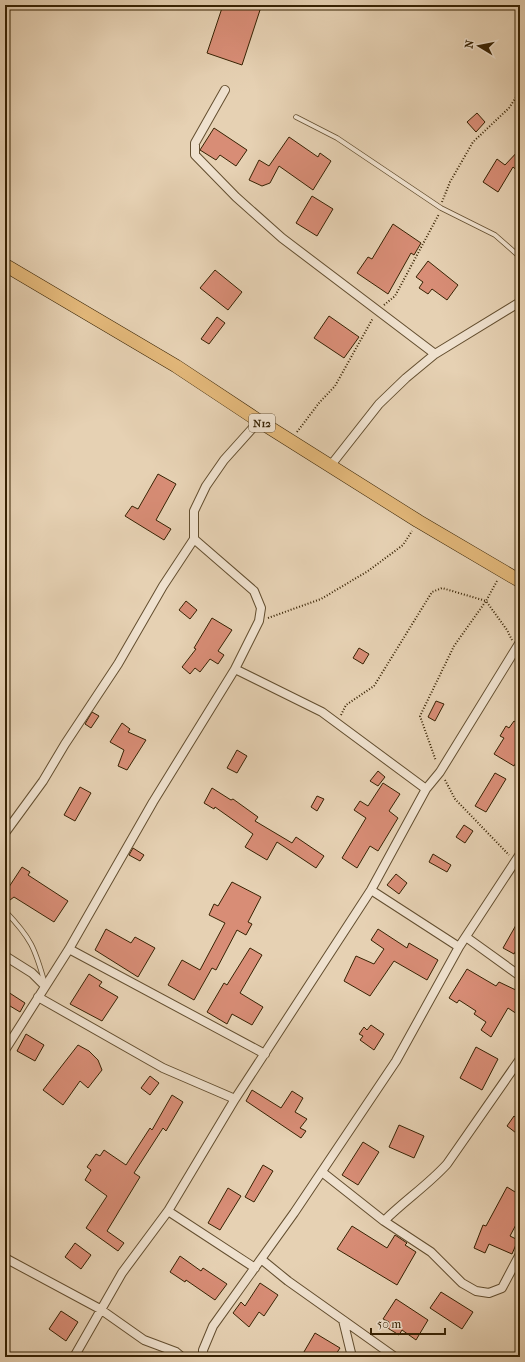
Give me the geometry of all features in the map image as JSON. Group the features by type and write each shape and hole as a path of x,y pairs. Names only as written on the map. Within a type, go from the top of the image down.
{"highway":[{"name":"N12","path":"5,265 176,366 418,521 520,581"}],"street":[{"path":"225,90 195,143 195,155 236,197 282,238 435,354"},
{"path":"331,465 379,404 406,378 435,354 520,302"},
{"path":"5,833 43,781 65,744 118,664 162,586 194,539 194,511 206,486 224,460 259,420"},
{"path":"5,1050 69,949 153,802 235,669 259,621 261,608 254,591 194,539"},
{"path":"74,1357 100,1309 122,1273 168,1211 235,1099 371,890 426,789 440,772 518,645"},
{"path":"235,669 322,712 426,789"},
{"path":"202,1357 203,1350 213,1326 322,1172 396,1062 459,946 520,854"},
{"path":"371,890 459,946"},
{"path":"466,937 520,976"},
{"path":"69,949 264,1054"},
{"path":"5,956 32,973 45,986"},
{"path":"38,997 163,1068 235,1099"},
{"path":"384,1222 402,1204 436,1177 447,1164 458,1146 520,1059"},
{"path":"322,1172 384,1222 431,1252 462,1283 476,1291 489,1293 502,1288 520,1254"},
{"path":"168,1211 255,1268"},
{"path":"5,1258 100,1309 144,1340 176,1352 182,1357"},
{"path":"261,1258 288,1282 395,1357"},
{"path":"343,1320 352,1357"}],"lane":[{"path":"296,117 337,138 441,208 495,235 520,257"},
{"path":"5,911 24,930 36,952 45,986"}],"path":[{"path":"291,441 318,403 335,386 378,311 395,296 438,219 450,182 473,142 509,108 520,91"},
{"path":"259,621 320,599 368,572 403,545 418,521"},
{"path":"502,570 486,601 454,646 420,716 440,772 455,799 515,861"},
{"path":"349,731 340,717 346,705 374,686 432,592 442,588 486,601 518,645"}],"building":[{"path":"223,5 244,5 260,10 242,65 207,53"},
{"path":"477,113 485,122 476,132 467,122"},
{"path":"214,128 247,150 236,166 220,155 216,160 200,150"},
{"path":"289,137 318,157 320,153 331,161 313,190 279,166 270,183 262,186 249,180 259,160 269,166"},
{"path":"520,149 520,173 513,167 498,192 483,182 497,159 505,165"},
{"path":"312,196 333,209 317,236 296,223"},
{"path":"393,224 421,243 414,255 411,253 388,294 357,273 368,257 372,259"},
{"path":"428,261 458,285 447,300 432,289 428,294 419,288 423,282 416,277"},
{"path":"215,270 242,292 228,310 200,288"},
{"path":"329,316 359,337 344,358 314,338"},
{"path":"217,317 225,323 209,344 201,339"},
{"path":"158,474 176,484 156,520 171,529 164,540 125,516 132,506 138,509"},
{"path":"186,601 197,610 190,619 179,610"},
{"path":"212,618 232,630 218,651 224,655 218,664 210,659 200,672 195,668 190,674 182,667 196,649 194,648"},
{"path":"359,648 369,654 363,664 353,658"},
{"path":"436,701 444,704 435,721 428,717"},
{"path":"92,712 99,716 91,728 85,724"},
{"path":"514,721 520,725 520,755 514,766 494,754 504,738 500,736 506,726 509,728"},
{"path":"122,723 130,729 128,732 146,740 127,770 118,766 124,750 110,742"},
{"path":"237,750 247,756 237,773 227,768"},
{"path":"378,771 385,777 378,786 370,781"},
{"path":"495,773 506,779 486,812 475,806"},
{"path":"383,783 400,794 389,811 398,818 378,851 370,846 357,868 342,858 366,818 354,810 360,801 368,806"},
{"path":"80,787 91,793 75,821 64,815"},
{"path":"212,788 231,800 233,799 258,817 255,821 292,843 296,837 324,856 316,868 277,842 267,860 245,847 253,834 215,807 214,809 204,803"},
{"path":"317,796 324,799 317,811 311,807"},
{"path":"464,825 473,831 465,843 456,837"},
{"path":"133,848 144,855 140,861 129,855"},
{"path":"433,854 451,865 447,872 429,862"},
{"path":"22,867 30,872 28,875 68,901 54,922 14,897 10,900 5,897 5,893"},
{"path":"396,874 407,883 399,894 387,885"},
{"path":"232,882 261,897 248,922 252,924 246,935 237,930 216,970 212,968 194,1000 168,985 182,960 200,970 225,923 209,915 214,904 218,906"},
{"path":"520,918 520,943 514,954 503,948"},
{"path":"106,929 131,943 135,937 155,948 138,977 95,950"},
{"path":"378,929 407,948 409,943 438,960 427,980 394,961 370,996 344,981 356,956 374,964 384,949 371,940"},
{"path":"250,948 262,955 240,993 263,1007 252,1025 232,1014 227,1024 207,1012 224,983 227,985"},
{"path":"467,969 496,986 499,982 520,992 520,1016 508,1008 491,1037 481,1030 486,1022 474,1014 476,1011 459,1000 457,1003 449,998"},
{"path":"89,974 102,982 99,986 118,997 102,1021 70,1004"},
{"path":"5,990 25,1003 20,1012 5,1003"},
{"path":"371,1025 384,1034 374,1050 360,1040 363,1036 359,1034 364,1027 367,1030"},
{"path":"26,1034 44,1045 35,1061 17,1051"},
{"path":"78,1045 89,1051 98,1060 102,1070 88,1088 80,1081 63,1105 43,1090"},
{"path":"476,1047 498,1059 482,1090 460,1078"},
{"path":"150,1076 159,1083 150,1095 141,1088"},
{"path":"252,1090 281,1108 292,1091 303,1098 295,1112 307,1119 300,1128 306,1131 301,1138 246,1101"},
{"path":"172,1095 183,1102 166,1131 163,1128 134,1173 140,1177 107,1231 124,1243 118,1251 86,1228 107,1196 85,1180 91,1170 87,1167 96,1154 100,1156 104,1150 126,1165 150,1128 152,1130"},
{"path":"514,1116 520,1121 520,1136 507,1126"},
{"path":"399,1125 424,1136 414,1158 389,1147"},
{"path":"363,1142 379,1152 358,1185 342,1175"},
{"path":"263,1165 273,1171 254,1202 245,1197"},
{"path":"507,1187 520,1195 520,1217 510,1236 518,1240 512,1254 489,1244 485,1253 474,1248 483,1225 486,1226"},
{"path":"228,1188 241,1196 220,1230 208,1223"},
{"path":"352,1226 387,1248 395,1235 407,1243 405,1245 416,1252 397,1285 337,1249"},
{"path":"75,1243 91,1255 81,1269 65,1257"},
{"path":"180,1256 201,1271 203,1268 227,1284 215,1300 186,1280 185,1282 170,1272"},
{"path":"260,1283 278,1295 264,1316 259,1312 249,1327 233,1313 241,1302 245,1306"},
{"path":"441,1292 473,1312 462,1329 430,1308"},
{"path":"396,1299 428,1320 416,1340 402,1330 399,1335 386,1327 389,1322 383,1319"},
{"path":"61,1311 78,1322 66,1341 49,1329"},
{"path":"315,1333 340,1348 334,1357 301,1357"}]}
